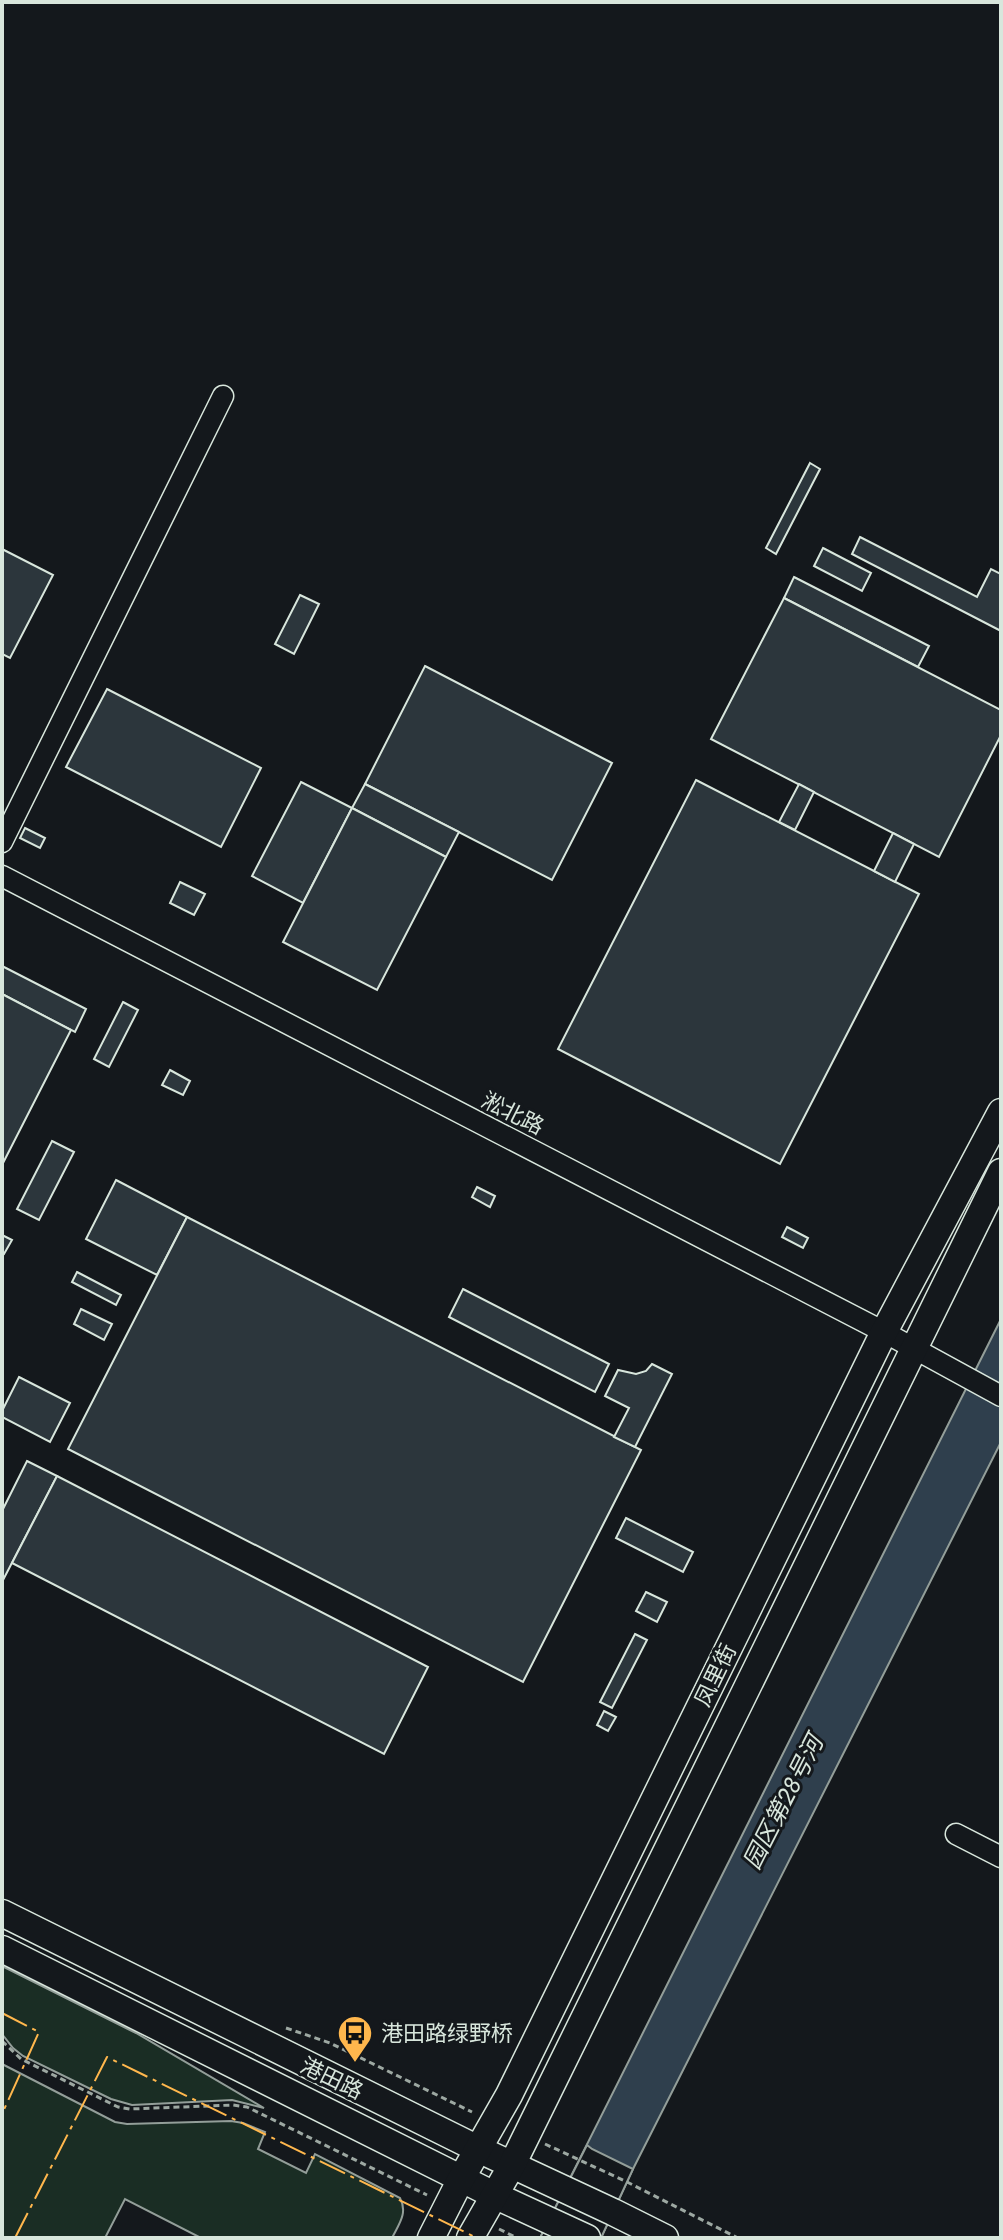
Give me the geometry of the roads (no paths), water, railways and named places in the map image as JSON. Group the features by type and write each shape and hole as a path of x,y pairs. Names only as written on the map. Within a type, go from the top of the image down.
{"main road":[{"name":"凤里街","path":"431,2238 509,2095 884,1332 1001,1112"},
{"name":"凤里街","path":"475,2229 526,2137 1001,1172"},
{"name":"港田路","path":"2,1913 665,2238"},
{"name":"港田路","path":"2,1949 461,2179 587,2238"}],"street":[{"path":"2,842 223,396"},
{"name":"淞北路","path":"2,876 884,1332 1001,1396"},
{"path":"956,1834 1001,1857"}],"water":[{"name":"园区第28号河","path":"1001,1319 1001,1442 601,2238 540,2238"}],"place":[{"name":"港田路绿野桥","path":"355,2064"}]}
